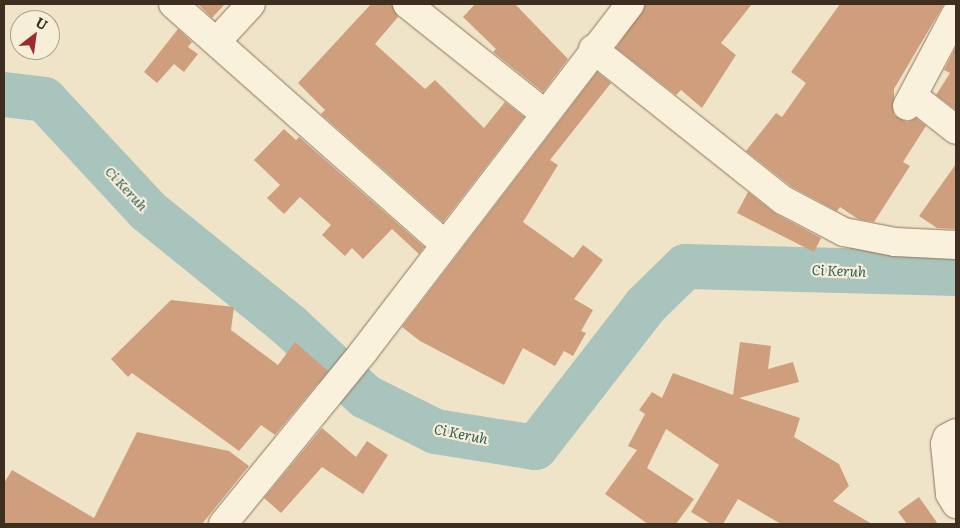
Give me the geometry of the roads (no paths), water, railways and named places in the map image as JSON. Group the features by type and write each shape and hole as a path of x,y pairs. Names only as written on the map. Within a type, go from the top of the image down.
{"street":[{"path":"173,4 445,245"},
{"path":"217,41 251,4"},
{"path":"407,4 544,113"},
{"path":"223,524 364,351 593,49 630,4"},
{"path":"947,4 956,10"},
{"path":"956,14 910,101 956,130"},
{"path":"593,49 783,200 844,232 895,242 956,245"},
{"path":"956,433 947,438 945,444 950,494 956,504"}],"waterway":[{"name":"Ci Keruh","path":"4,94 44,99 147,210 289,325 365,396 435,431 535,447 645,305 685,266 956,273"}]}
